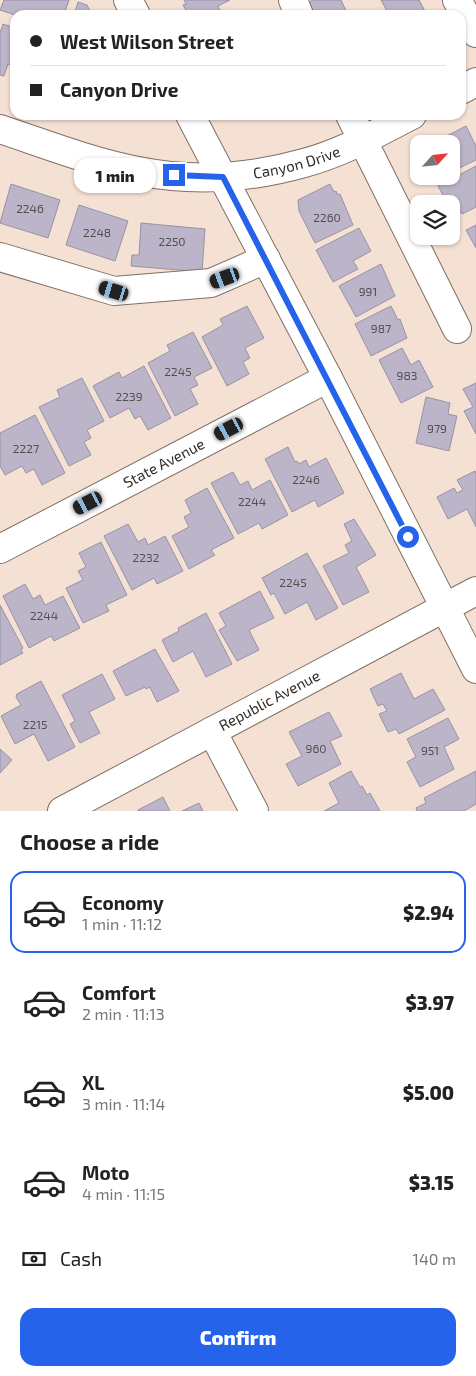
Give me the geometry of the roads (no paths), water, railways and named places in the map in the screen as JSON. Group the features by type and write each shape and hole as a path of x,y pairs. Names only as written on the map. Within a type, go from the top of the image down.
{"street":[{"path":"466,17 476,34"},
{"path":"193,120 328,378 476,669"},
{"path":"353,120 457,330"},
{"name":"Canyon Drive","path":"0,129 138,171 191,178 223,177 254,173 305,163 363,140 402,120"},
{"path":"0,257 114,291 211,283 266,259"},
{"name":"State Avenue","path":"0,549 328,378"},
{"name":"Republic Avenue","path":"62,811 476,591"},
{"path":"212,731 254,811"}]}
